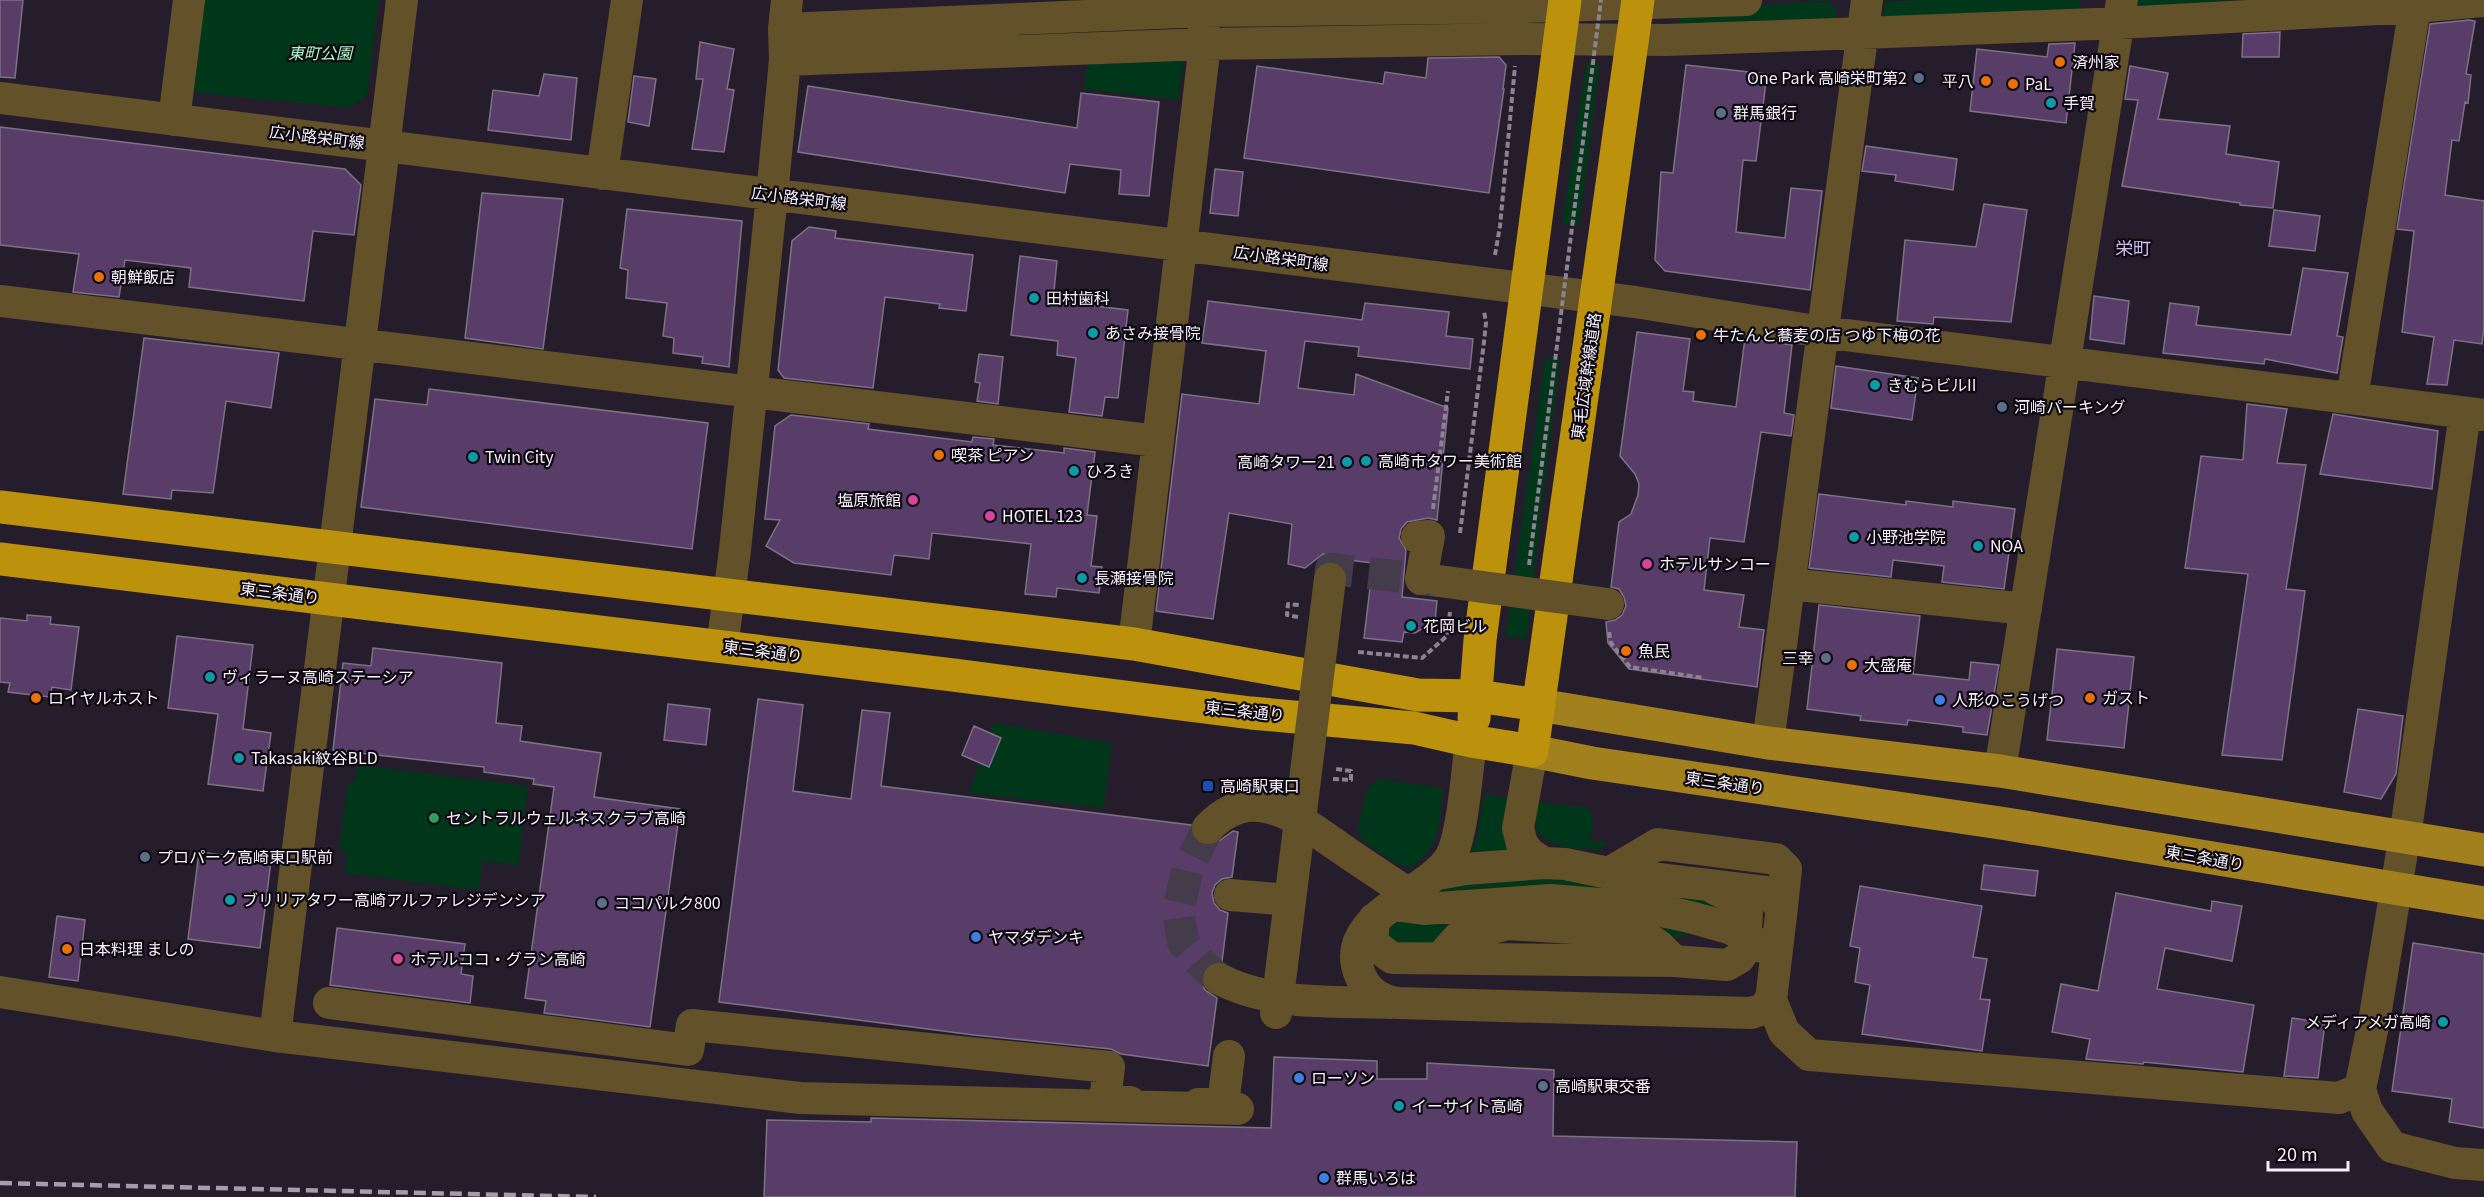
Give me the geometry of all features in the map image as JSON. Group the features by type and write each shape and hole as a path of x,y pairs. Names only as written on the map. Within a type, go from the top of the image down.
{"highway":[{"name":"東毛広域幹線道路","path":"1532,751 1598,298 1638,2"},
{"path":"1471,741 1477,696 1480,640 1565,3"},
{"path":"0,507 1134,644 1418,695 1477,696 1539,705"},
{"name":"東三条通り","path":"0,559 722,646 1251,713 1414,728 1471,741 1532,751"}],"main road":[{"path":"1539,705 1768,742 2000,771 2484,850"},
{"name":"東三条通り","path":"1532,751 1592,763 2007,824 2484,903"}],"street":[{"path":"174,120 189,0"},
{"path":"276,1036 402,0"},
{"path":"602,174 627,0"},
{"path":"722,646 771,195 784,60 785,14 1202,11 1746,0"},
{"path":"1768,742 1867,0"},
{"path":"784,60 1205,44 1633,39 1863,33 2120,11 2484,1"},
{"path":"2352,398 2416,4"},
{"path":"1134,644 1205,44 1202,11"},
{"path":"2000,771 2120,11"},
{"name":"広小路栄町線","path":"0,98 1181,244 1598,298 1822,332 2474,414"},
{"path":"0,301 1157,441"},
{"path":"2474,414 2375,1016 2360,1089 2367,1111 2392,1147 2455,1163 2484,1165"},
{"path":"1435,539 1437,587 1526,592 1608,604"},
{"path":"1276,1012 1330,579"},
{"path":"1789,584 2026,609"},
{"path":"1398,1003 1377,997 1366,987 1359,972 1357,950 1361,937 1392,906 1438,874 1451,856 1458,836 1471,741"},
{"path":"1532,751 1518,828 1522,844 1530,854 1544,863"},
{"path":"1208,828 1216,819 1240,807 1260,806 1290,814 1392,906 1424,909 1551,900 1648,908 1700,920 1746,936 1776,958"},
{"path":"1609,873 1658,844 1776,859 1786,869 1771,1000 1784,1032 1809,1055 2338,1098 2360,1089"},
{"path":"1438,874 1465,869 1544,863 1565,864 1609,873 1766,892 1782,907"},
{"path":"1392,906 1372,943 1392,958 1674,961 1726,965 1739,958 1744,951 1746,914 1736,899 1710,886"},
{"path":"1230,895 1289,900"},
{"path":"1441,957 1460,936 1508,924 1639,932 1659,946 1674,961"},
{"path":"1219,979 1237,988 1266,996 1315,1001 1751,1013 1763,1009 1771,1000"},
{"path":"0,992 276,1036 800,1098 1238,1109"},
{"path":"329,1003 688,1050 692,1025 1109,1067 1104,1101 1223,1104 1229,1056"}],"path":[{"path":"1526,592 1601,0"},
{"path":"1435,539 1448,391"},
{"path":"1435,539 1461,522"},
{"path":"1421,667 1422,658 1447,636 1437,587"},
{"path":"1608,604 1611,643 1630,667 1704,678"},
{"path":"1353,651 1422,658"}],"green space":[{"name":"東町公園","path":"196,0 379,0 367,95 350,108 197,93 186,80"},
{"path":"2080,0 2081,16 1884,25 1884,2"},
{"path":"2135,0 2235,0 2134,13"},
{"path":"1828,1 1836,8 1836,19 1679,28 1679,15 1684,9"},
{"path":"1185,52 1178,100 1084,89 1088,55"},
{"path":"1593,59 1599,65 1599,71 1579,226 1562,224 1585,69"},
{"path":"1545,358 1560,359 1526,639 1506,636"},
{"path":"993,723 1112,743 1104,808 969,793"},
{"name":"セントラルウェルネスクラブ高崎","path":"357,765 528,786 518,865 482,861 479,890 345,873 347,851 339,850 348,782 355,782"},
{"path":"1377,779 1443,788 1440,822 1434,841 1422,859 1413,867 1398,865 1361,839 1358,829 1366,792"},
{"path":"1484,795 1508,798 1515,854 1469,858 1476,839"},
{"path":"1535,802 1586,807 1593,818 1589,840 1607,842 1599,850 1551,843 1537,829"},
{"path":"1537,875 1716,899 1739,918 1432,898 1453,880"},
{"path":"1559,912 1697,931 1664,942 1638,927 1436,947 1391,943 1385,926 1390,921"}],"building":[{"path":"0,0 23,0 15,78 0,77"},
{"path":"2475,21 2466,74 2471,75 2468,103 2465,102 2459,141 2452,140 2445,195 2484,201 2484,327 2482,344 2454,340 2447,385 2427,384 2434,337 2402,332 2414,231 2397,229 2430,24"},
{"path":"2280,32 2279,57 2242,57 2243,34"},
{"path":"700,42 734,49 727,89 734,90 724,152 692,149 703,79 696,79"},
{"path":"2075,43 2066,123 1970,111 1977,49 2047,57 2049,44"},
{"path":"1499,57 1506,65 1489,193 1244,158 1257,66 1383,84 1385,72 1426,78 1428,58"},
{"path":"1686,65 1767,74 1756,161 1743,160 1736,232 1785,238 1791,188 1822,191 1810,290 1665,271 1655,260 1661,172 1673,173"},
{"path":"2130,66 2168,73 2158,119 2230,126 2226,154 2279,162 2273,208 2122,186 2138,100 2125,99"},
{"path":"544,74 577,78 571,140 488,130 493,90 539,96"},
{"path":"634,76 656,79 649,126 628,122"},
{"path":"808,86 1077,128 1081,93 1159,102 1149,196 1119,194 1121,170 1070,164 1065,193 798,152"},
{"path":"0,127 345,169 361,185 354,235 313,231 304,301 189,287 191,268 125,260 119,297 73,292 79,254 0,245"},
{"path":"1866,146 1957,159 1953,190 1895,181 1896,175 1862,171"},
{"path":"1215,169 1243,172 1238,216 1210,213"},
{"path":"482,193 563,199 543,349 465,338"},
{"path":"1984,204 2027,210 2011,322 1934,317 1933,324 1897,321 1905,240 1976,247"},
{"path":"627,209 742,221 729,367 702,363 703,357 673,353 674,338 663,336 667,303 626,298 628,270 620,268"},
{"path":"2274,210 2320,216 2315,251 2269,246"},
{"path":"809,227 836,231 835,238 973,255 966,311 939,308 940,304 885,297 873,388 784,378 778,370 792,241"},
{"path":"1020,256 1057,261 1053,301 1128,310 1118,398 1105,397 1102,416 1069,412 1076,358 1057,355 1058,341 1011,335"},
{"path":"2303,268 2348,273 2337,336 2343,337 2337,373 2265,359 2264,364 2163,353 2170,303 2199,307 2196,325 2291,335"},
{"path":"2094,296 2129,301 2124,344 2090,339"},
{"path":"1208,301 1362,320 1365,303 1449,312 1446,336 1473,339 1470,369 1358,356 1359,347 1305,341 1298,388 1354,395 1356,374 1448,408 1437,520 1428,518 1407,522 1401,529 1399,538 1406,550 1402,597 1437,601 1435,621 1415,633 1404,632 1402,642 1364,638 1373,563 1339,559 1323,554 1305,568 1288,564 1292,524 1229,513 1213,619 1156,611 1182,394 1259,404 1266,351 1202,343"},
{"path":"1637,332 1690,339 1683,391 1694,392 1693,401 1736,407 1745,338 1792,345 1784,413 1794,415 1791,436 1761,432 1744,542 1710,538 1704,590 1744,595 1739,627 1764,630 1757,687 1629,669 1608,643 1606,622 1622,615 1626,606 1619,589 1611,587 1619,522 1631,514 1638,495 1639,484 1635,474 1620,456"},
{"path":"144,338 279,353 271,408 226,401 213,493 172,490 171,499 123,494"},
{"path":"979,354 1003,357 998,404 977,401 980,383 975,382"},
{"name":"きむらビルII","path":"1836,366 1918,378 1912,420 1831,408"},
{"path":"429,389 708,423 692,549 361,507 375,399 427,405"},
{"path":"2247,404 2287,409 2277,463 2306,465 2286,589 2305,591 2282,760 2222,755 2248,574 2185,568 2201,456 2243,460"},
{"path":"2333,414 2438,431 2432,489 2320,474"},
{"path":"791,415 869,424 868,429 972,442 973,437 994,439 993,445 1064,453 1064,448 1095,452 1087,515 1097,516 1091,566 1102,567 1099,593 1057,588 1056,597 1025,594 1031,544 932,533 929,559 894,555 891,575 794,563 766,546 780,520 765,519 775,426"},
{"path":"1819,494 1906,505 1906,501 1953,507 1953,501 2015,509 2004,589 1942,582 1944,566 1893,560 1891,577 1809,568"},
{"path":"1819,605 1920,616 1913,674 1969,680 1971,662 1999,665 1987,735 1963,732 1963,727 1908,720 1907,725 1860,720 1861,716 1807,709"},
{"path":"27,615 51,617 50,624 79,627 71,690 52,687 50,697 8,692 10,683 0,682 0,618 27,621"},
{"name":"ヴィラーヌ高崎ステーシア","path":"177,636 253,645 243,729 271,733 263,791 208,784 218,714 168,708"},
{"path":"373,648 502,663 496,723 522,726 520,741 601,753 594,797 680,809 650,1027 544,1013 546,1001 525,998 554,787 533,784 534,779 484,772 484,767 333,750 343,663 371,666"},
{"name":"ガスト","path":"2057,649 2134,657 2124,748 2047,740"},
{"name":"ヤマダデンキ","path":"758,699 803,705 793,791 851,799 862,710 890,713 881,786 1191,825 1194,839 1202,845 1212,846 1233,831 1238,832 1232,877 1222,879 1215,885 1212,893 1214,903 1220,910 1228,913 1222,962 1208,965 1202,972 1201,981 1205,990 1217,998 1208,1066 1121,1054 1111,1049 974,1035 719,1002"},
{"path":"668,704 710,709 706,745 664,740"},
{"path":"2358,709 2403,716 2396,774 2381,799 2344,792"},
{"path":"974,726 1001,738 989,767 962,755"},
{"name":"ブリリアタワー高崎アルファレジデンシア","path":"199,852 271,861 260,948 188,939"},
{"path":"1984,865 2038,871 2035,896 1981,889"},
{"path":"1860,886 1982,906 1973,957 1987,959 1980,999 1990,1000 1982,1051 1862,1034 1870,985 1855,982 1860,948 1850,946"},
{"path":"2116,893 2211,911 2212,901 2242,906 2232,961 2165,948 2157,989 2254,1005 2243,1072 2086,1059 2090,1039 2052,1032 2061,984 2098,991"},
{"name":"日本料理 ましの","path":"57,916 85,920 78,981 49,977"},
{"name":"ホテルココ・グラン高崎","path":"337,928 465,944 461,974 473,976 470,1003 330,985"},
{"name":"メディアメガ高崎","path":"2413,943 2484,954 2484,1128 2449,1122 2452,1099 2392,1091"},
{"path":"2292,1018 2325,1023 2318,1078 2284,1076"},
{"path":"1274,1057 1377,1061 1377,1079 1427,1079 1427,1063 1554,1070 1553,1136 1797,1142 1795,1197 764,1197 767,1120 871,1122 871,1118 1271,1128"}],"tunnel":[{"path":"1330,579 1331,569 1439,581"},
{"path":"1208,828 1188,868 1178,911 1183,942 1219,979"}],"railway":[{"path":"0,1183 596,1197"}],"place":[{"name":"済州家","path":"2060,62"},
{"name":"One Park 高崎栄町第2","path":"1919,78"},
{"name":"平八","path":"1986,81"},
{"name":"PaL","path":"2013,84"},
{"name":"手賀","path":"2051,103"},
{"name":"群馬銀行","path":"1721,113"},
{"name":"朝鮮飯店","path":"99,277"},
{"name":"田村歯科","path":"1034,298"},
{"name":"あさみ接骨院","path":"1093,333"},
{"name":"牛たんと蕎麦の店 つゆ下梅の花","path":"1701,335"},
{"name":"きむらビルII","path":"1875,385"},
{"name":"河崎パーキング","path":"2002,407"},
{"name":"喫茶 ピアン","path":"939,455"},
{"name":"Twin City","path":"473,457"},
{"name":"高崎市タワー美術館","path":"1366,461"},
{"name":"高崎タワー21","path":"1347,462"},
{"name":"ひろき","path":"1074,471"},
{"name":"塩原旅館","path":"913,500"},
{"name":"HOTEL 123","path":"990,516"},
{"name":"小野池学院","path":"1854,537"},
{"name":"NOA","path":"1978,546"},
{"name":"ホテルサンコー","path":"1647,564"},
{"name":"長瀬接骨院","path":"1082,578"},
{"name":"花岡ビル","path":"1411,626"},
{"name":"魚民","path":"1626,651"},
{"name":"三幸","path":"1826,658"},
{"name":"大盛庵","path":"1852,665"},
{"name":"ヴィラーヌ高崎ステーシア","path":"210,677"},
{"name":"ロイヤルホスト","path":"36,698"},
{"name":"ガスト","path":"2090,698"},
{"name":"人形のこうげつ","path":"1940,700"},
{"name":"Takasaki紋谷BLD","path":"239,758"},
{"name":"高崎駅東口","path":"1208,786"},
{"name":"セントラルウェルネスクラブ高崎","path":"434,818"},
{"name":"プロパーク高崎東口駅前","path":"145,857"},
{"name":"ブリリアタワー高崎アルファレジデンシア","path":"230,900"},
{"name":"ココパルク800","path":"602,903"},
{"name":"ヤマダデンキ","path":"976,937"},
{"name":"日本料理 ましの","path":"67,949"},
{"name":"ホテルココ・グラン高崎","path":"398,959"},
{"name":"メディアメガ高崎","path":"2443,1022"},
{"name":"ローソン","path":"1299,1078"},
{"name":"高崎駅東交番","path":"1543,1086"},
{"name":"イーサイト高崎","path":"1399,1106"},
{"name":"群馬いろは","path":"1324,1178"}],"district":[{"name":"栄町","path":"2133,249"}]}
